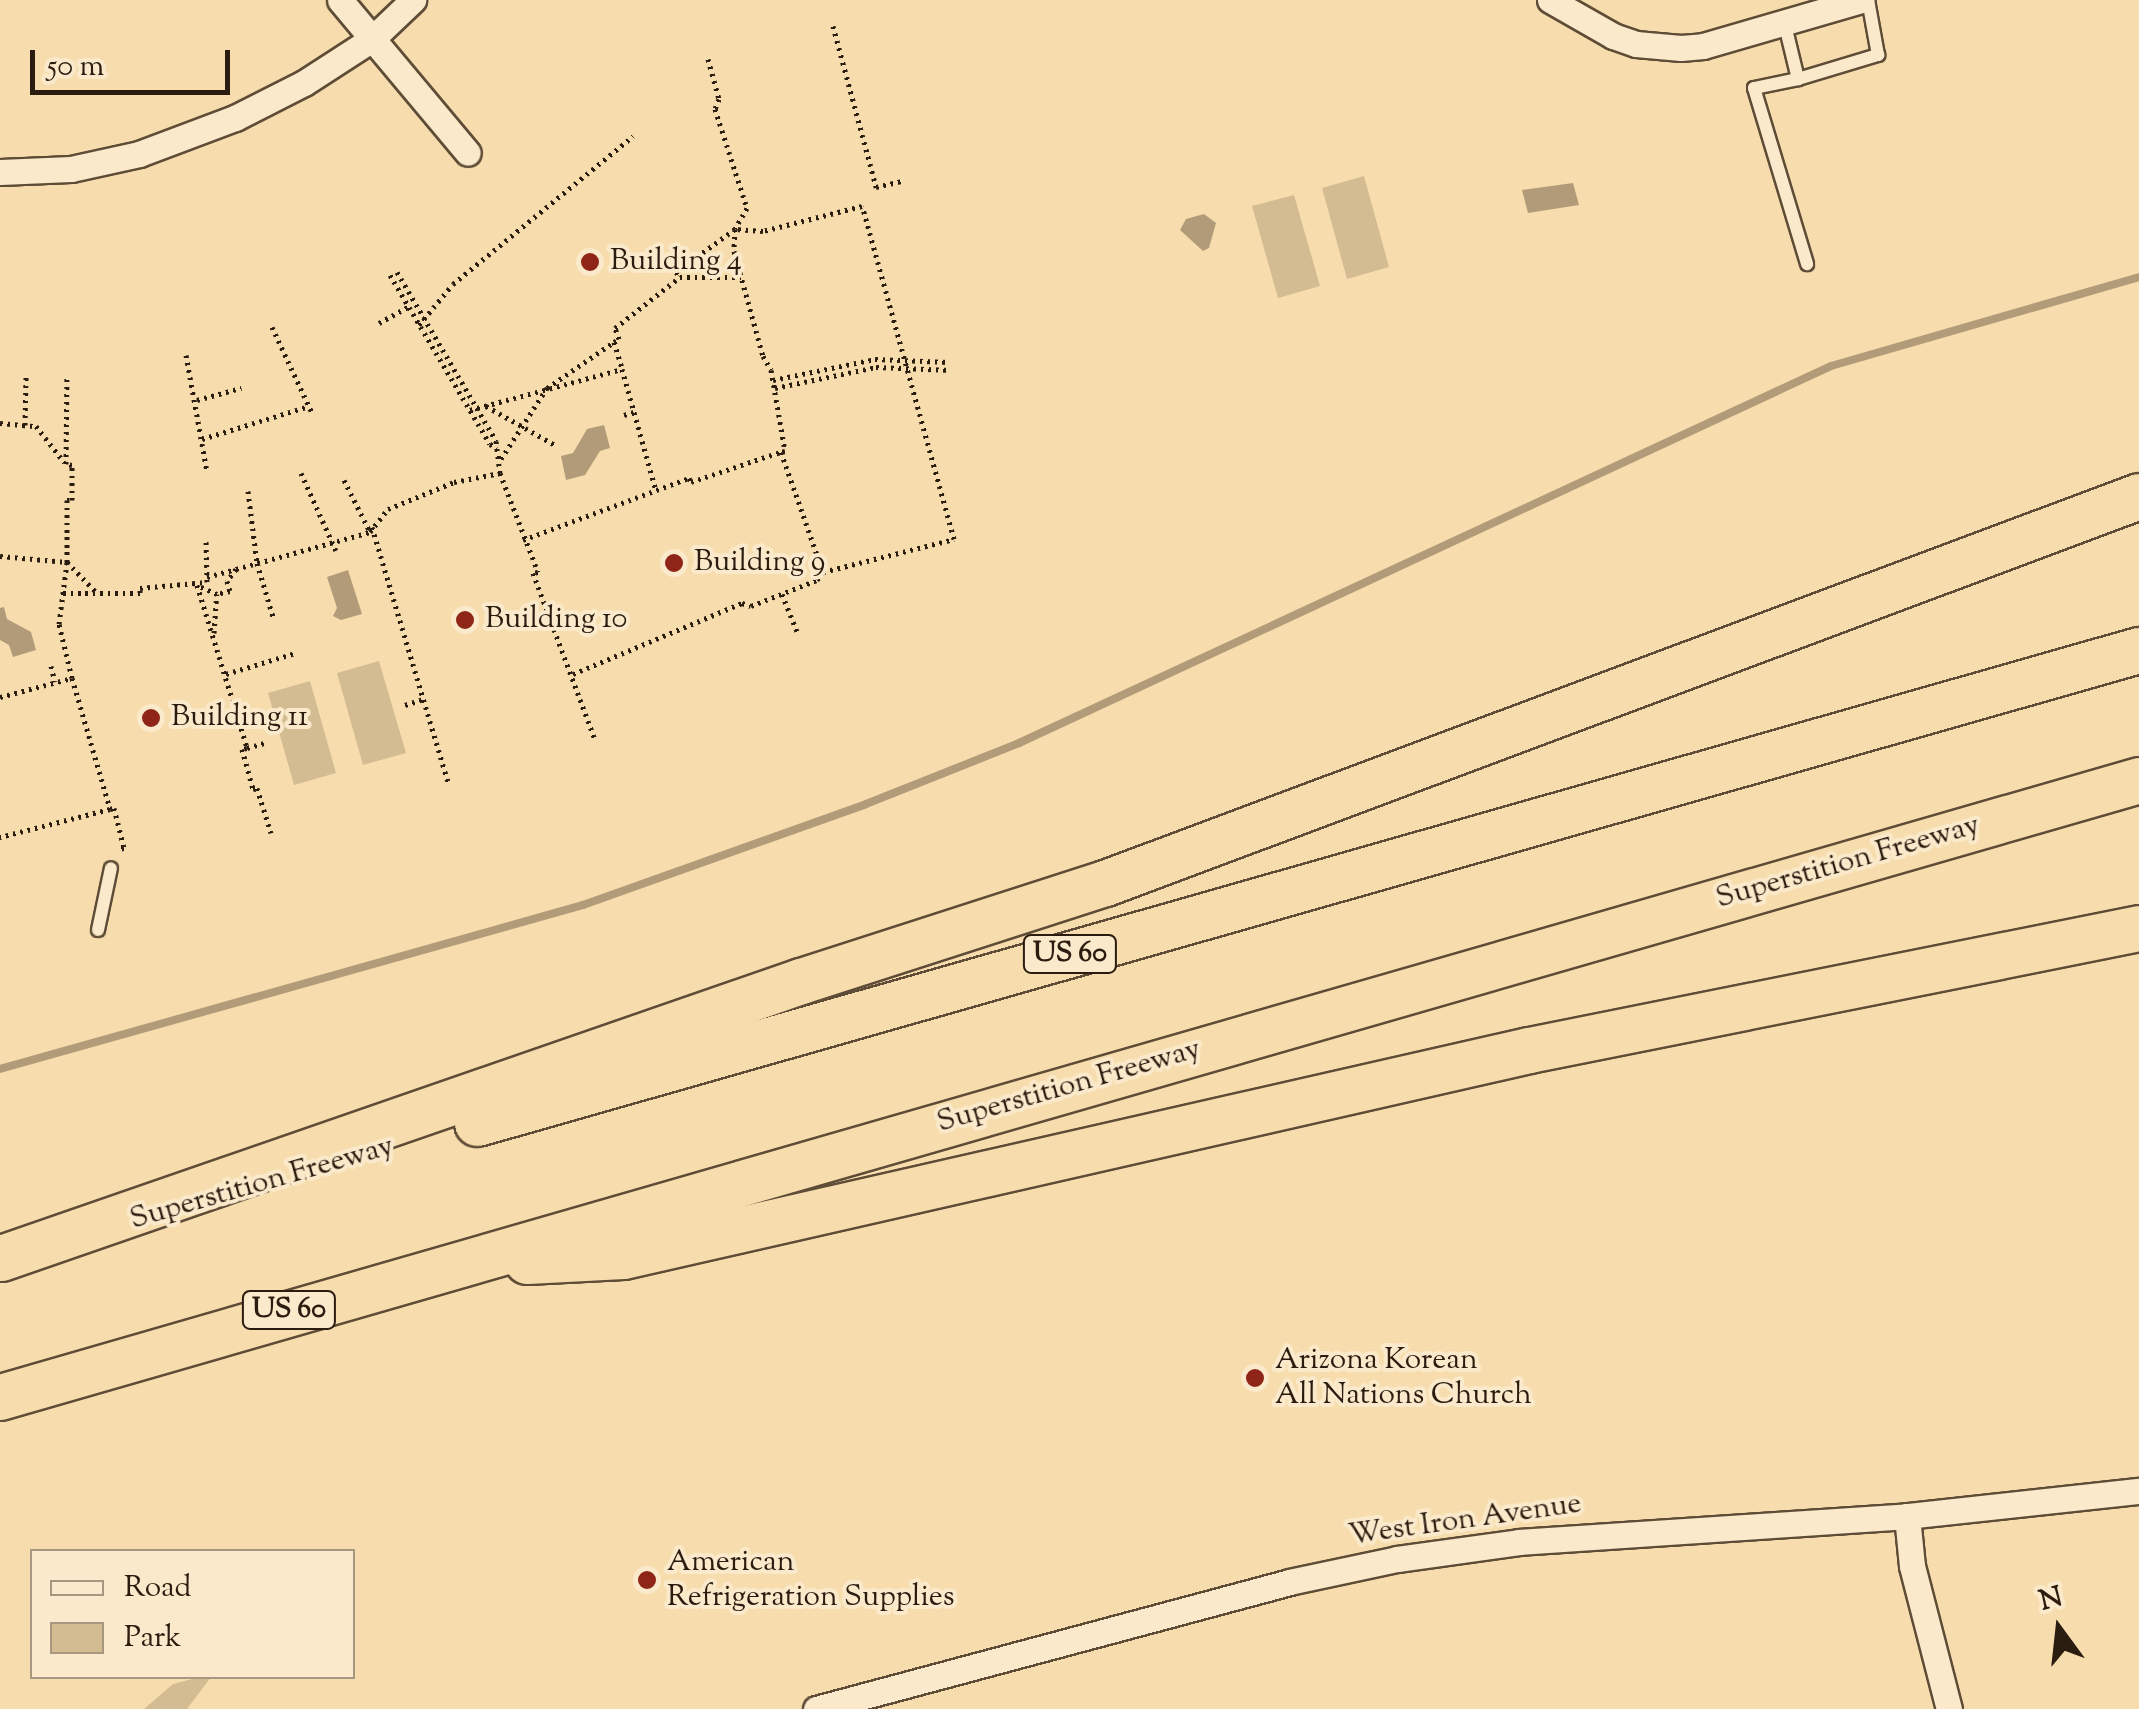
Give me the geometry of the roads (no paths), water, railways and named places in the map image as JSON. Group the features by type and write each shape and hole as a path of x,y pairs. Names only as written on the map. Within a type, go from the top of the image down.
{"highway":[{"path":"0,1258 801,981 1105,883 2139,496"},
{"name":"Superstition Freeway","path":"0,1258 2139,650"},
{"name":"Superstition Freeway","path":"0,1397 450,1264 2139,780"},
{"path":"450,1264 622,1256 1529,1050 2139,928"}],"street":[{"path":"340,0 468,154"},
{"path":"0,172 70,169 139,154 235,118 304,83 372,39 413,0"},
{"path":"1550,0 1575,18 1624,40 1661,48 1703,46 1864,0"},
{"name":"West Iron Avenue","path":"816,1709 1288,1582 1398,1559 1519,1542 1907,1516 2139,1492"},
{"path":"1907,1516 1912,1566 1949,1709"}],"lane":[{"path":"1807,264 1754,88 1878,55 1864,0"},
{"path":"1784,21 1798,78"},
{"path":"98,930 111,868"}],"waterway":[{"path":"0,1069 583,905 866,804 1019,743 1831,366 2139,277"}],"place":[{"name":"Building 4","path":"590,262"},
{"name":"Building 9","path":"674,563"},
{"name":"Building 10","path":"465,620"},
{"name":"Building 11","path":"151,718"},
{"name":"Arizona Korean All Nations Church","path":"1255,1378"},
{"name":"American Refrigeration Supplies","path":"647,1580"}]}
